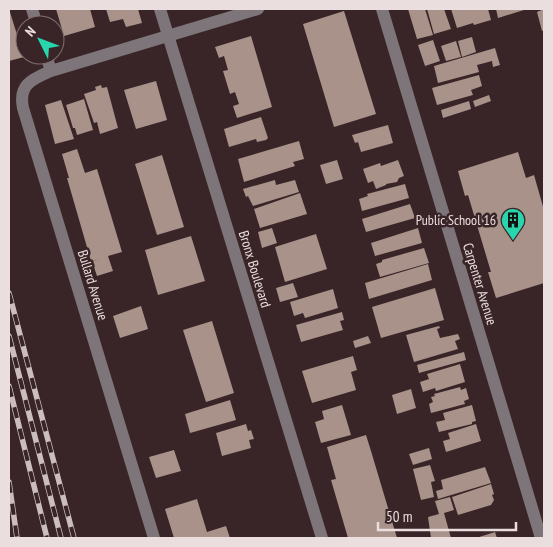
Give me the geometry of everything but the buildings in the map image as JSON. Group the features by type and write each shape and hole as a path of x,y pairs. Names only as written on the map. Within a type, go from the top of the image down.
{"street":[{"name":"Bronx Boulevard","path":"160,9 322,538"},
{"name":"Bullard Avenue","path":"154,538 21,100 23,90 32,80 51,71 258,9"},
{"name":"Carpenter Avenue","path":"382,9 542,538"},
{"path":"49,65 51,71"}],"railway":[{"path":"9,293 74,538"},
{"path":"9,336 61,538"},
{"path":"9,386 47,538"},
{"path":"9,482 17,538"}],"place":[{"name":"Public School 16","path":"513,241"}]}
